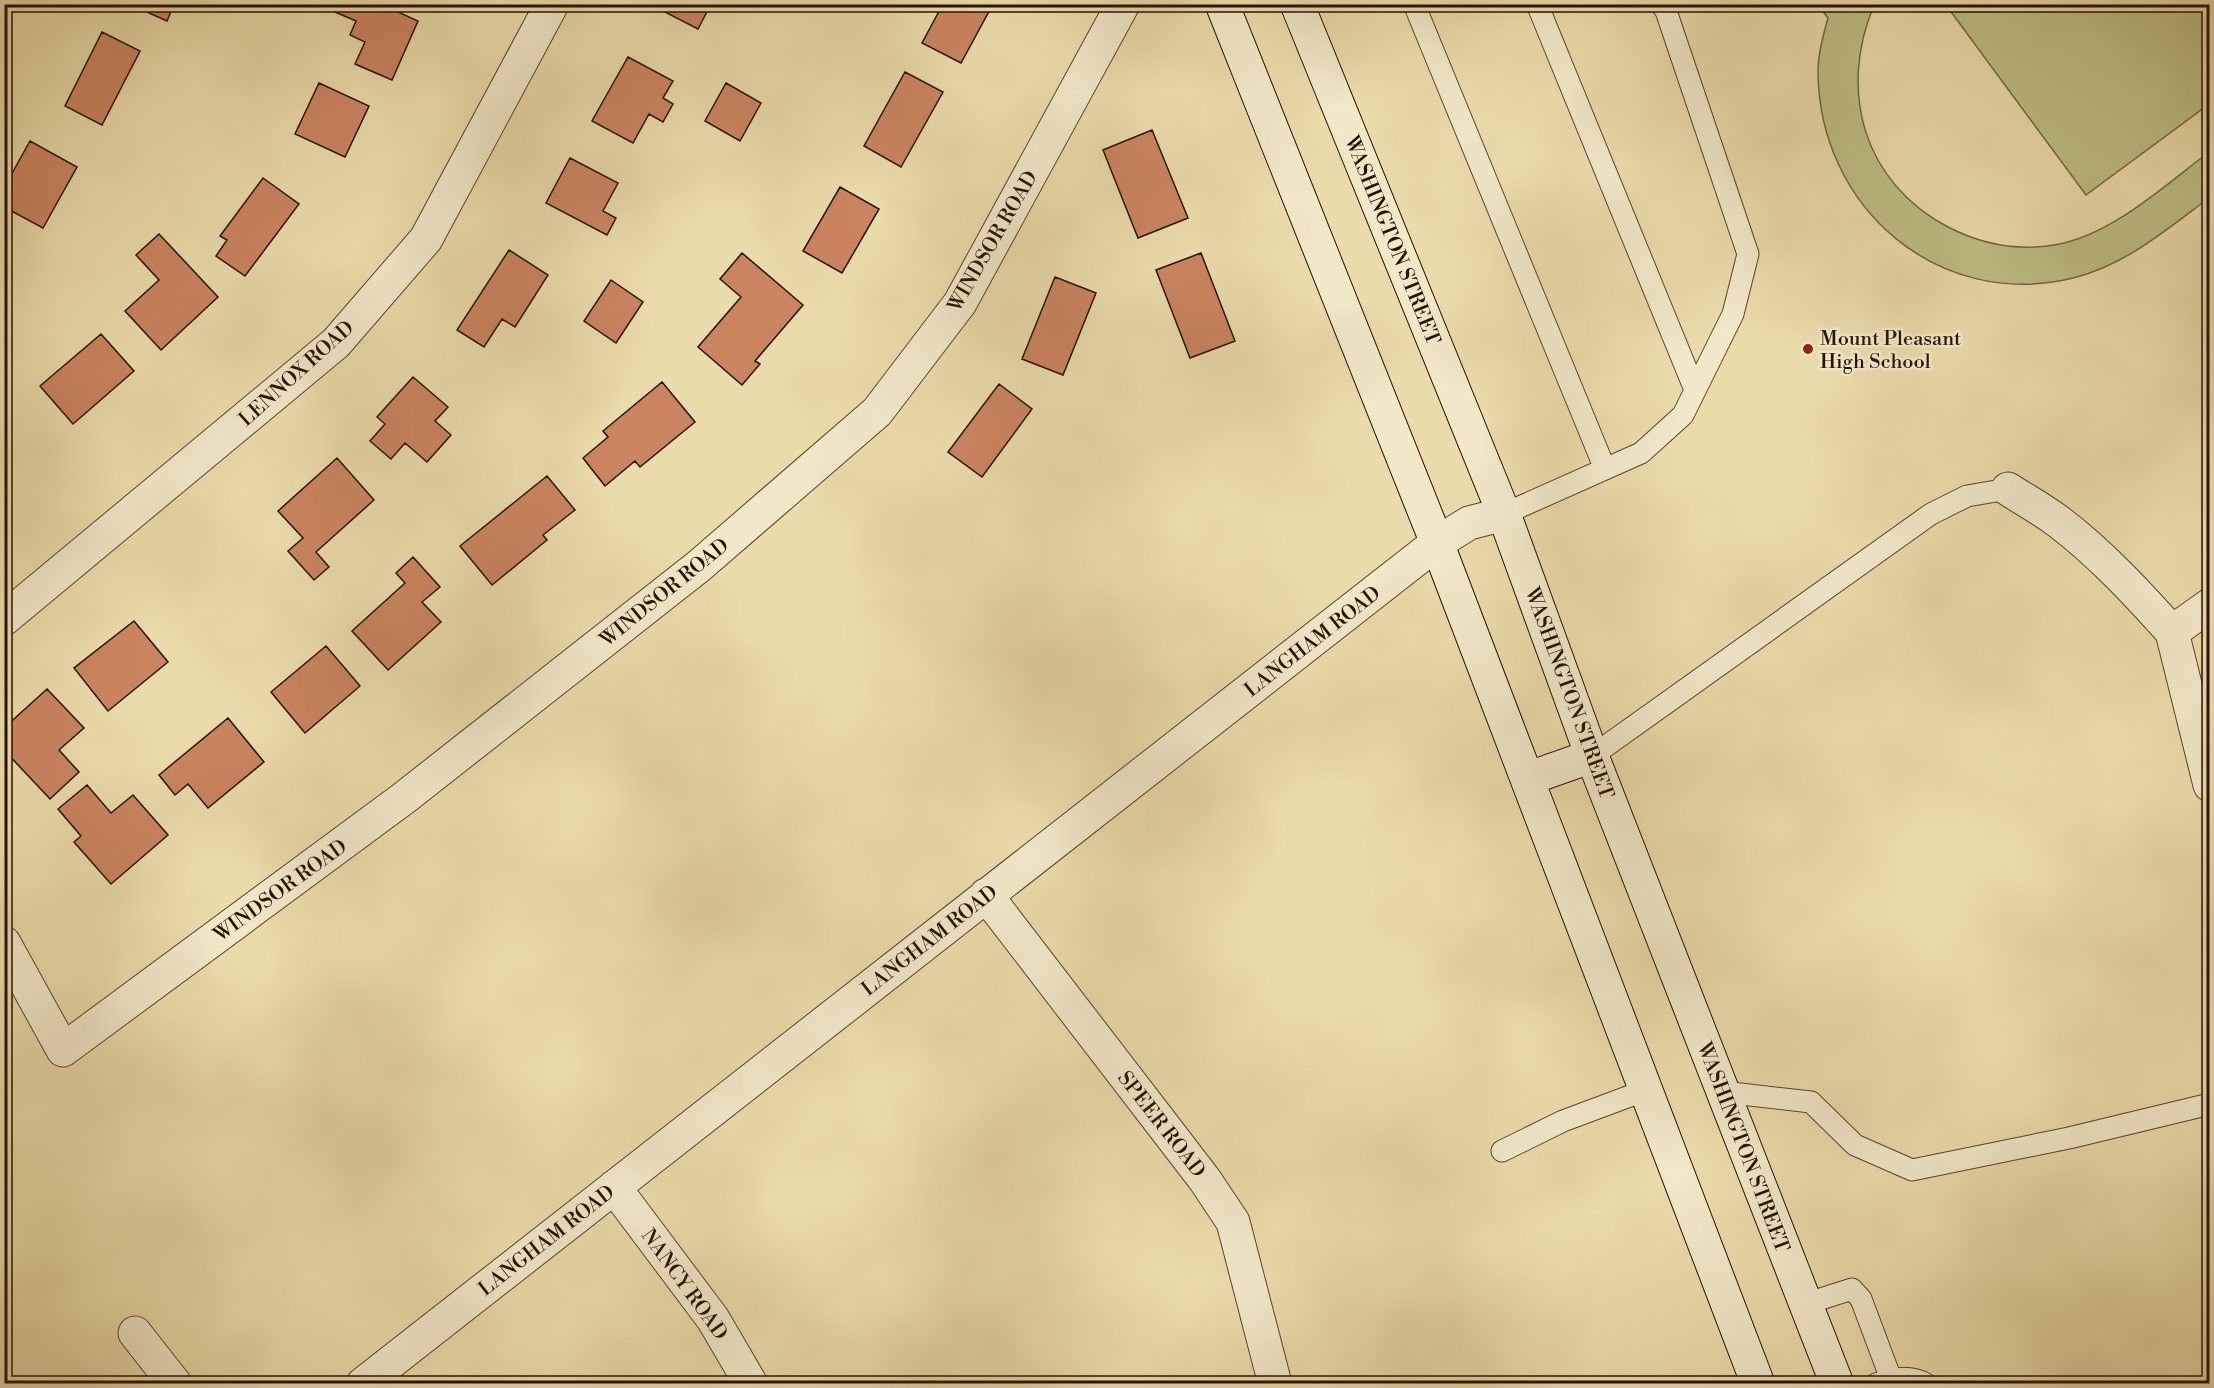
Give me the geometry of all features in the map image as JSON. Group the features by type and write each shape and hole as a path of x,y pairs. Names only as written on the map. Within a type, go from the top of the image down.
{"street":[{"name":"LENNOX ROAD","path":"4,619 336,343 426,239 552,4"},
{"name":"WINDSOR ROAD","path":"4,943 63,1050 414,790 699,566 877,412 960,303 1124,4"},
{"path":"1221,4 1437,543 1758,1383"},
{"name":"WASHINGTON STREET","path":"1298,4 1504,514 1592,756 1837,1383"},
{"path":"2008,489 2058,522 2084,544 2129,585 2172,632 2203,733 2210,784"},
{"name":"LANGHAM ROAD","path":"363,1383 1437,543 1469,523 1504,514"},
{"path":"2172,632 2210,605"},
{"path":"1527,779 1592,756"},
{"name":"SPEER ROAD","path":"986,896 1205,1180 1233,1222 1275,1383"},
{"name":"NANCY ROAD","path":"614,1187 713,1319 752,1383"},
{"path":"135,1334 176,1383"}],"lane":[{"path":"1414,4 1605,469"},
{"path":"1537,4 1695,390"},
{"path":"1504,514 1641,453 1683,415 1733,314 1748,254 1666,11 1661,4"},
{"path":"1592,756 1931,514 1967,496 2008,489"},
{"path":"1502,1151 1563,1121 1646,1090"},
{"path":"1723,1092 1810,1102 1855,1145 1912,1170 2069,1138 2210,1104"},
{"path":"1805,1304 1852,1289 1861,1299 1884,1381 1916,1378 1926,1383"}],"green space":[{"path":"1818,5 1874,5 1863,37 1858,70 1859,101 1866,131 1878,160 1896,185 1919,208 1948,227 1973,238 2000,245 2040,247 2075,240 2136,208 2209,152 2209,198 2161,234 2128,255 2073,278 2024,284 1977,279 1934,263 1896,238 1864,206 1839,166 1824,121 1818,65 1828,18"},
{"path":"1946,5 2209,5 2209,104 2086,195"}],"building":[{"path":"129,4 174,4 167,21"},
{"path":"338,4 381,4 418,21 392,80 355,64 365,42 350,35 356,21 335,12"},
{"path":"664,4 711,4 698,29 661,10"},
{"path":"943,4 993,4 961,63 922,43"},
{"path":"102,32 140,51 102,125 65,106"},
{"path":"628,57 673,81 663,98 673,104 663,122 649,114 633,143 592,121"},
{"path":"905,72 943,92 901,167 864,146"},
{"path":"319,83 369,106 345,157 295,134"},
{"path":"726,83 761,103 740,141 705,121"},
{"path":"1152,130 1188,218 1138,238 1103,150"},
{"path":"30,141 77,167 43,228 4,207 4,188"},
{"path":"570,158 618,183 603,211 616,218 607,235 546,203"},
{"path":"263,178 299,204 245,276 216,256 227,240 220,236"},
{"path":"840,187 879,209 842,273 803,251"},
{"path":"159,234 218,297 161,350 125,311 159,280 136,255"},
{"path":"509,250 548,275 515,327 502,319 484,347 457,330"},
{"path":"742,253 803,305 755,361 760,364 742,385 698,347 741,297 720,279"},
{"path":"1201,253 1235,341 1190,358 1156,270"},
{"path":"1055,277 1096,293 1063,375 1022,359"},
{"path":"611,280 643,302 616,343 584,321"},
{"path":"101,334 134,371 73,424 40,386"},
{"path":"413,377 448,407 435,421 451,435 427,462 405,443 391,459 370,441 385,424 377,417"},
{"path":"662,382 695,422 640,467 635,461 605,486 583,458 608,437 603,431"},
{"path":"999,384 1032,409 982,477 948,452"},
{"path":"337,458 374,500 316,552 329,567 314,580 288,551 303,538 278,511"},
{"path":"547,476 575,510 543,535 547,540 492,585 460,546"},
{"path":"413,557 440,587 422,602 441,622 388,670 352,631 405,583 396,573"},
{"path":"134,621 168,662 108,711 74,668"},
{"path":"326,646 360,686 305,733 271,692"},
{"path":"47,689 84,728 59,750 79,772 50,799 4,750 4,728"},
{"path":"228,718 264,762 208,808 188,784 175,795 159,775"},
{"path":"87,785 111,813 133,795 168,835 111,884 74,842 81,836 58,809"}],"place":[{"name":"Mount Pleasant High School","path":"1808,349"}]}
